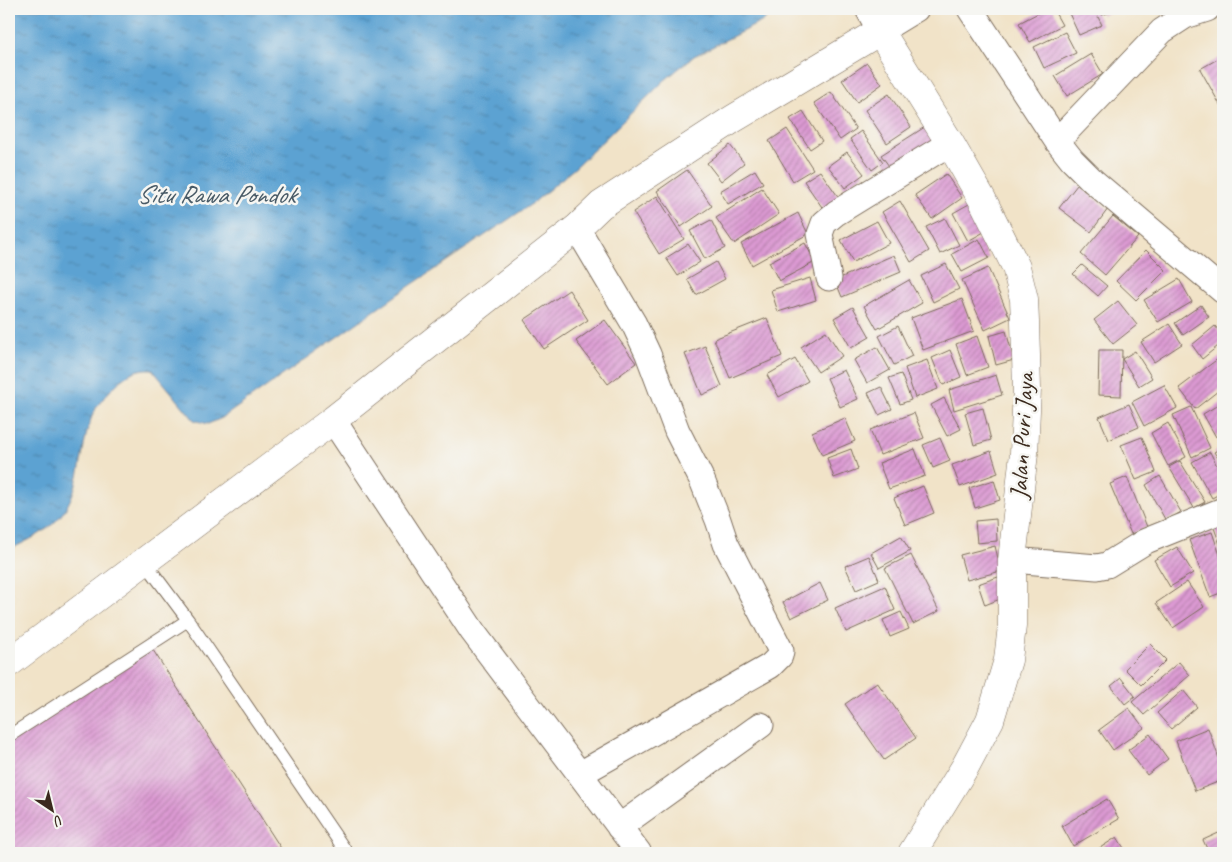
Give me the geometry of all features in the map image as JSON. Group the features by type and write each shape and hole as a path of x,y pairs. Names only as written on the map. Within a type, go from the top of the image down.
{"street":[{"path":"9,663 332,420 588,217 733,119 874,20 916,9"},
{"path":"970,9 1057,141 1072,160 1093,181 1223,291"},
{"path":"1057,141 1162,31 1185,16 1207,9"},
{"name":"Jalan Puri Jaya","path":"874,20 950,143 982,199 1016,268 1024,298 1027,389 1024,453 1012,560 1012,626 1008,660 990,720 965,767 912,853"},
{"path":"829,278 820,234 824,223 836,213 950,143"},
{"path":"580,774 770,666 780,656 781,651 726,544 705,488 678,431 648,354 588,217"},
{"path":"332,420 473,632 639,853"},
{"path":"1012,560 1097,566 1107,565 1146,541 1223,510"},
{"path":"619,827 761,725"}],"lane":[{"path":"144,561 188,620 347,853"},
{"path":"9,736 188,620"}],"water":[{"name":"Situ Rawa Pondok","path":"9,9 779,9 761,22 694,56 665,80 577,166 533,203 404,290 222,418 208,424 194,420 152,369 136,371 128,375 105,397 93,414 87,431 77,480 69,503 62,514 45,531 9,550"}],"building":[{"path":"1046,9 1053,9 1062,25 1030,42 1019,23"},
{"path":"1067,9 1094,9 1102,25 1079,35"},
{"path":"1100,9 1119,9 1102,15"},
{"path":"1065,32 1076,53 1044,68 1034,47"},
{"path":"1091,54 1103,74 1067,96 1055,76"},
{"path":"1223,56 1223,110 1200,69"},
{"path":"867,63 882,84 857,102 842,80"},
{"path":"831,92 856,129 840,140 814,103"},
{"path":"889,94 911,127 887,143 865,110"},
{"path":"803,111 822,141 810,149 790,119"},
{"path":"928,125 940,143 894,173 881,155"},
{"path":"787,129 813,169 793,181 769,141"},
{"path":"861,131 883,162 872,170 850,139"},
{"path":"730,145 744,163 721,181 707,163"},
{"path":"847,152 864,174 845,188 828,166"},
{"path":"687,170 712,206 681,227 657,191"},
{"path":"755,170 763,183 728,204 720,191"},
{"path":"820,171 842,202 826,213 804,181"},
{"path":"946,174 962,198 932,219 915,195"},
{"path":"1077,185 1108,209 1091,232 1059,208"},
{"path":"762,188 779,214 734,244 716,218"},
{"path":"657,196 684,239 659,254 633,212"},
{"path":"900,201 929,251 911,262 882,212"},
{"path":"969,204 984,232 968,241 953,213"},
{"path":"798,213 808,234 752,265 741,244"},
{"path":"1113,216 1138,237 1105,275 1081,254"},
{"path":"945,218 959,245 940,254 926,227"},
{"path":"711,220 725,248 705,259 690,231"},
{"path":"877,221 889,243 853,262 841,240"},
{"path":"979,239 989,258 962,272 952,254"},
{"path":"805,243 815,262 779,281 769,262"},
{"path":"688,244 700,262 678,276 666,258"},
{"path":"1146,250 1166,270 1136,300 1116,281"},
{"path":"894,255 901,272 842,297 835,280"},
{"path":"716,262 725,279 696,295 687,279"},
{"path":"946,264 959,289 933,302 921,276"},
{"path":"1082,265 1107,286 1098,296 1073,274"},
{"path":"988,268 1010,318 985,330 962,280"},
{"path":"810,278 816,300 778,312 771,290"},
{"path":"1179,279 1192,302 1158,322 1144,300"},
{"path":"909,280 922,303 877,329 864,306"},
{"path":"569,290 588,320 544,349 524,320"},
{"path":"962,299 974,331 923,350 911,318"},
{"path":"1118,301 1137,325 1113,344 1094,320"},
{"path":"1201,305 1209,317 1183,335 1175,323"},
{"path":"853,307 870,337 851,348 834,318"},
{"path":"767,318 782,356 730,378 714,339"},
{"path":"605,320 636,363 608,384 576,341"},
{"path":"1169,324 1182,344 1154,362 1141,342"},
{"path":"898,326 912,356 894,365 879,336"},
{"path":"1215,326 1223,336 1223,342 1202,359 1192,345"},
{"path":"826,331 842,356 818,372 801,347"},
{"path":"1006,331 1014,360 996,365 989,336"},
{"path":"977,336 988,367 967,375 956,344"},
{"path":"705,346 722,386 702,395 685,354"},
{"path":"877,347 890,370 867,383 854,360"},
{"path":"950,350 961,377 943,385 932,358"},
{"path":"1099,350 1122,350 1121,396 1098,395"},
{"path":"1135,351 1152,378 1139,386 1122,359"},
{"path":"1223,355 1223,387 1195,409 1179,388"},
{"path":"795,359 808,381 779,397 767,375"},
{"path":"927,360 938,389 915,398 905,368"},
{"path":"844,370 858,399 840,407 827,378"},
{"path":"901,374 911,400 900,404 889,378"},
{"path":"996,375 1002,395 954,410 949,390"},
{"path":"1164,385 1177,408 1144,426 1132,402"},
{"path":"881,387 892,409 879,415 868,393"},
{"path":"944,398 961,429 947,436 931,405"},
{"path":"1223,402 1223,432 1216,437 1203,414"},
{"path":"1129,404 1139,427 1109,440 1099,417"},
{"path":"1191,407 1210,448 1192,457 1173,415"},
{"path":"983,408 991,440 974,445 965,413"},
{"path":"914,413 924,438 880,455 870,430"},
{"path":"845,418 855,441 822,455 812,432"},
{"path":"1168,423 1186,457 1168,466 1151,433"},
{"path":"1142,437 1156,472 1136,480 1121,445"},
{"path":"940,438 950,461 933,468 923,445"},
{"path":"1223,447 1223,466 1214,452"},
{"path":"851,449 858,469 834,478 827,458"},
{"path":"915,449 925,476 889,489 879,463"},
{"path":"991,451 998,473 960,487 952,465"},
{"path":"1210,452 1223,478 1223,492 1212,498 1192,462"},
{"path":"1180,461 1205,502 1194,508 1169,467"},
{"path":"1160,476 1181,512 1166,521 1146,485"},
{"path":"1127,477 1147,527 1131,534 1110,484"},
{"path":"994,480 1000,500 975,508 969,488"},
{"path":"923,486 934,513 905,525 894,498"},
{"path":"996,519 997,541 977,543 975,521"},
{"path":"1223,522 1223,553 1213,525"},
{"path":"1212,532 1223,564 1223,592 1210,597 1189,540"},
{"path":"901,536 910,551 879,568 871,553"},
{"path":"995,546 1001,571 967,580 960,555"},
{"path":"1177,547 1193,573 1170,587 1154,560"},
{"path":"911,555 939,611 913,624 885,568"},
{"path":"869,556 879,580 856,590 845,566"},
{"path":"998,577 1005,597 985,605 978,584"},
{"path":"1187,582 1204,607 1173,628 1156,603"},
{"path":"820,583 828,600 791,618 783,602"},
{"path":"885,586 895,610 846,632 835,608"},
{"path":"901,612 909,629 890,637 883,620"},
{"path":"1150,644 1166,660 1141,685 1125,669"},
{"path":"151,647 284,853 9,853 9,739"},
{"path":"1179,662 1190,675 1144,715 1132,702"},
{"path":"1121,678 1135,696 1125,704 1111,686"},
{"path":"877,682 916,738 884,760 845,704"},
{"path":"1183,690 1197,707 1171,729 1157,713"},
{"path":"1129,708 1144,728 1113,750 1099,730"},
{"path":"1208,728 1223,769 1223,780 1195,791 1176,741"},
{"path":"1150,734 1168,759 1147,775 1128,750"},
{"path":"1107,799 1119,819 1073,846 1062,826"},
{"path":"1223,831 1223,853 1209,853 1203,840"},
{"path":"1117,837 1127,853 1092,853"}]}
